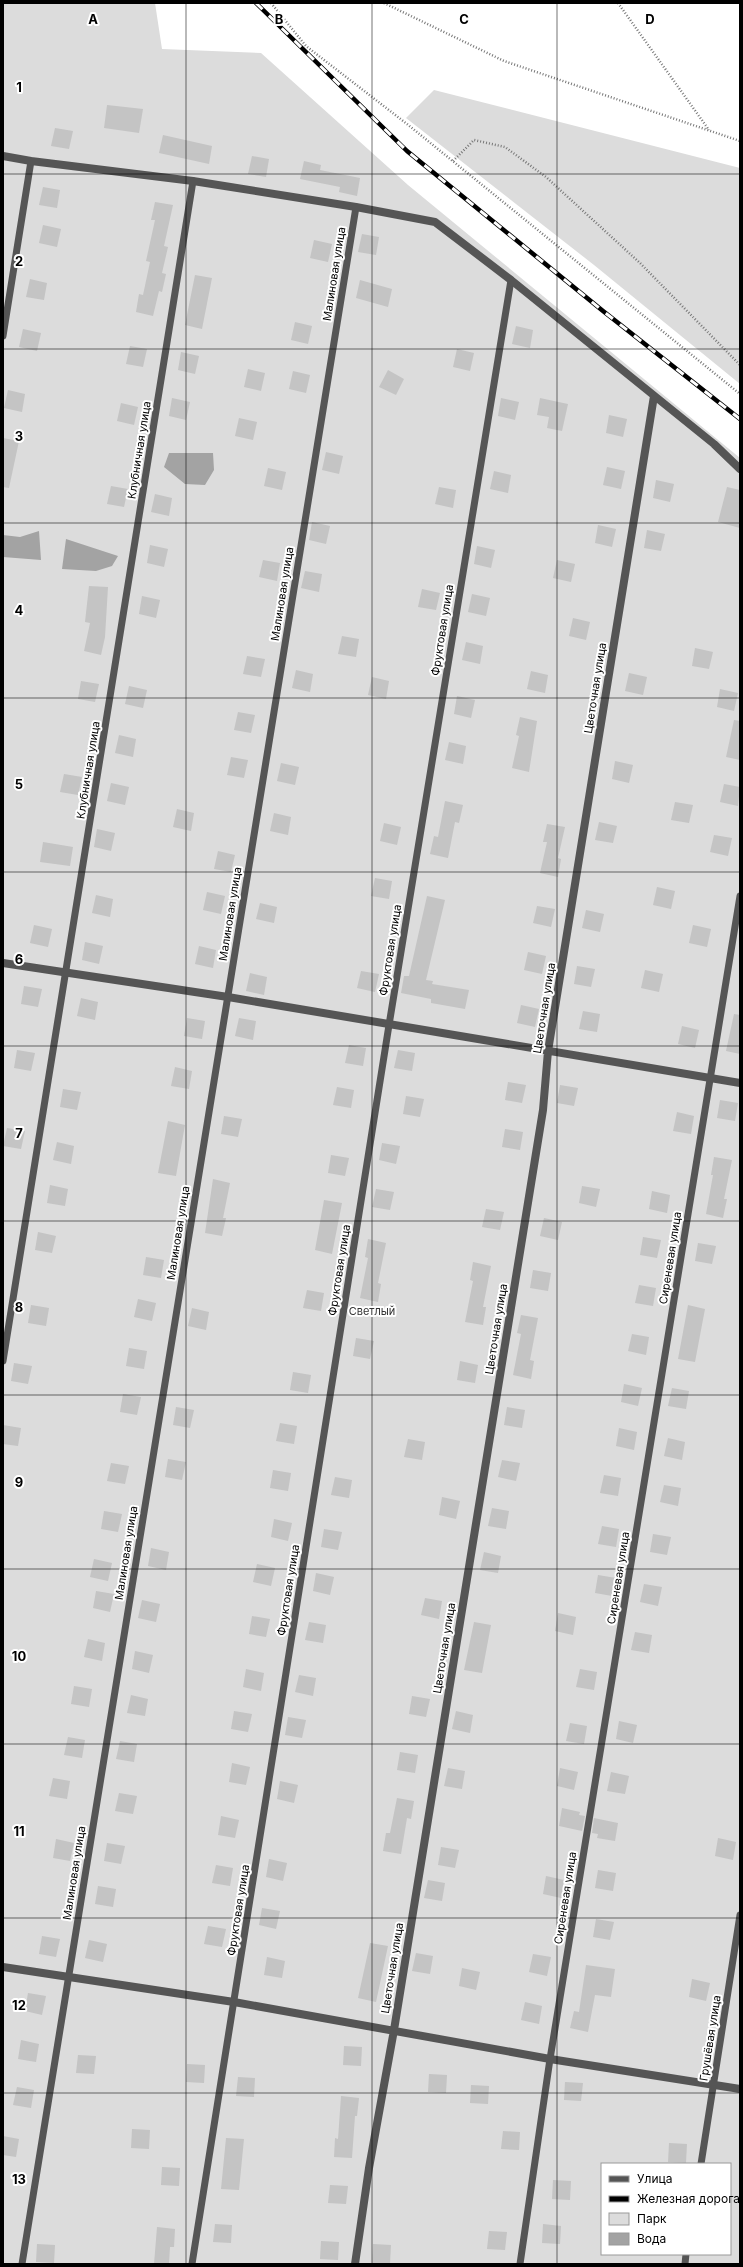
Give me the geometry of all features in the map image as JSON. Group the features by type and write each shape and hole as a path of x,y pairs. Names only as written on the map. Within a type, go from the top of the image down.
{"street":[{"path":"3,156 30,161 193,181 356,207 435,222 511,280 714,444 740,469"},
{"name":"Цветочная улица","path":"356,2264 369,2168 394,2030 543,1110 548,1051 654,396"},
{"path":"3,963 228,997 388,1025 712,1077 740,1083"},
{"path":"3,1967 234,2002 550,2059 740,2088"}],"lane":[{"path":"3,336 30,161"},
{"name":"Клубничная улица","path":"3,1362 193,181"},
{"name":"Малиновая улица","path":"22,2264 356,207"},
{"name":"Фруктовая улица","path":"192,2264 388,1025 511,280"},
{"name":"Сиреневая улица","path":"520,2264 550,2059 712,1077 740,896"},
{"name":"Грушёвая улица","path":"701,2163 740,1915"}],"path":[{"path":"271,3 306,46 453,161 740,394"},
{"path":"384,3 504,60 740,141"},
{"path":"618,3 709,130"},
{"path":"453,161 474,140 505,147 546,177 640,263 740,365"}],"green space":[{"name":"Светлый","path":"3,3 155,3 162,49 261,53 408,185 740,458 740,2264 3,2264"},
{"path":"434,90 740,168 740,384 594,265 406,118"}],"water":[{"path":"169,453 213,453 214,470 205,485 185,484 164,467"},
{"path":"39,531 41,560 3,557 3,535 20,537"},
{"path":"66,539 118,556 112,566 96,571 62,569"}],"building":[{"path":"107,105 143,109 139,133 104,128"},
{"path":"55,128 73,131 69,149 51,146"},
{"path":"163,135 212,146 209,164 159,153"},
{"path":"252,156 269,159 266,177 248,174"},
{"path":"304,161 321,165 320,170 360,178 357,196 339,192 340,187 300,179"},
{"path":"43,187 60,190 57,208 39,205"},
{"path":"155,202 173,205 164,246 168,247 162,273 166,274 162,292 159,291 153,316 136,312 139,294 143,295 150,262 146,261 155,220 151,220"},
{"path":"43,225 61,229 57,247 39,243"},
{"path":"362,234 379,237 376,255 358,252"},
{"path":"314,240 332,244 328,262 310,258"},
{"path":"195,275 212,278 202,329 185,325"},
{"path":"30,279 47,283 44,300 26,297"},
{"path":"360,280 392,289 388,307 356,298"},
{"path":"295,322 312,326 308,344 291,340"},
{"path":"516,326 533,330 530,348 512,344"},
{"path":"23,329 41,333 37,351 19,347"},
{"path":"130,346 147,349 143,367 126,364"},
{"path":"457,349 474,353 470,371 453,367"},
{"path":"181,352 199,356 195,374 178,370"},
{"path":"248,369 265,373 261,391 244,387"},
{"path":"388,370 404,379 396,395 379,387"},
{"path":"293,371 310,375 306,393 289,389"},
{"path":"8,390 25,394 22,412 4,408"},
{"path":"172,398 190,402 186,420 169,416"},
{"path":"501,398 519,402 515,420 498,416"},
{"path":"540,398 568,404 562,431 547,428 549,417 537,415"},
{"path":"121,403 138,407 134,425 117,421"},
{"path":"609,415 627,419 623,437 606,433"},
{"path":"239,418 257,422 253,440 235,436"},
{"path":"3,438 19,441 9,488 3,487"},
{"path":"326,452 343,456 339,474 322,470"},
{"path":"607,467 625,471 621,489 603,485"},
{"path":"268,468 286,472 282,490 264,486"},
{"path":"494,471 511,475 508,493 490,489"},
{"path":"656,480 674,484 670,502 653,498"},
{"path":"111,486 128,489 124,507 107,504"},
{"path":"439,487 456,490 453,508 435,504"},
{"path":"727,487 740,490 740,528 718,522"},
{"path":"155,494 172,498 169,516 151,512"},
{"path":"312,522 330,526 326,544 309,540"},
{"path":"598,525 616,529 612,547 595,543"},
{"path":"647,530 665,534 661,551 644,548"},
{"path":"150,545 168,549 164,567 147,563"},
{"path":"477,546 495,550 491,568 474,564"},
{"path":"263,560 280,563 277,581 259,577"},
{"path":"557,560 575,564 571,582 553,578"},
{"path":"305,571 322,574 319,592 301,588"},
{"path":"89,586 108,587 105,637 101,655 84,651 90,623 85,622"},
{"path":"422,589 440,593 436,610 418,607"},
{"path":"472,594 490,598 486,616 468,612"},
{"path":"142,596 160,600 156,618 139,614"},
{"path":"573,618 590,622 586,640 569,636"},
{"path":"342,636 359,639 356,657 338,654"},
{"path":"466,642 483,646 480,664 462,660"},
{"path":"695,648 713,652 709,669 692,666"},
{"path":"247,656 265,659 261,677 243,674"},
{"path":"296,670 313,674 310,692 292,688"},
{"path":"531,671 548,675 545,693 527,689"},
{"path":"629,673 647,677 643,695 625,691"},
{"path":"372,677 389,681 386,699 368,695"},
{"path":"81,681 99,684 95,702 78,699"},
{"path":"129,686 147,690 143,708 125,704"},
{"path":"720,689 738,693 734,711 717,707"},
{"path":"457,696 475,700 471,718 454,714"},
{"path":"238,712 255,715 251,733 234,730"},
{"path":"520,717 537,721 529,772 512,768 519,736 516,735"},
{"path":"734,720 740,721 740,760 726,757"},
{"path":"119,735 136,739 133,757 115,753"},
{"path":"449,742 466,746 463,764 445,760"},
{"path":"231,757 248,760 244,778 227,775"},
{"path":"615,761 633,765 629,783 612,779"},
{"path":"281,763 299,767 295,785 277,781"},
{"path":"64,774 82,777 78,795 60,792"},
{"path":"111,783 129,787 125,805 107,801"},
{"path":"724,784 740,787 738,806 720,802"},
{"path":"445,801 463,805 459,823 455,822 448,858 430,854 434,836 438,837"},
{"path":"675,802 693,805 689,823 671,820"},
{"path":"177,809 194,813 191,831 173,827"},
{"path":"274,813 291,817 288,835 270,831"},
{"path":"599,822 617,826 613,843 595,840"},
{"path":"384,823 401,827 397,845 380,841"},
{"path":"547,824 565,827 558,858 561,859 558,877 540,873 547,842 543,842"},
{"path":"97,829 115,833 111,851 94,847"},
{"path":"714,835 732,838 728,856 710,852"},
{"path":"43,842 73,847 70,866 40,862"},
{"path":"218,851 235,855 231,872 214,869"},
{"path":"375,878 392,881 389,899 371,896"},
{"path":"657,887 675,891 671,909 653,905"},
{"path":"207,892 225,896 221,914 203,910"},
{"path":"96,895 113,899 110,917 92,913"},
{"path":"427,896 445,900 426,980 433,981 432,984 469,990 465,1009 431,1003 431,999 401,993 404,976 409,976"},
{"path":"260,903 277,907 274,923 256,919"},
{"path":"537,906 555,909 551,927 533,923"},
{"path":"586,910 604,914 600,932 582,928"},
{"path":"34,925 52,929 48,947 30,943"},
{"path":"693,925 711,929 707,947 689,943"},
{"path":"85,942 103,946 99,964 82,960"},
{"path":"199,946 216,950 213,968 195,964"},
{"path":"528,952 546,956 542,974 524,970"},
{"path":"577,966 595,969 591,987 574,984"},
{"path":"645,970 663,974 659,992 641,988"},
{"path":"361,971 379,974 375,992 357,988"},
{"path":"250,973 267,977 264,995 246,991"},
{"path":"24,986 42,989 38,1007 21,1004"},
{"path":"81,998 98,1002 95,1020 77,1016"},
{"path":"521,1005 539,1009 535,1027 517,1023"},
{"path":"583,1011 600,1014 597,1032 579,1029"},
{"path":"734,1014 740,1015 740,1054 726,1051"},
{"path":"187,1018 205,1021 202,1039 184,1036"},
{"path":"239,1018 256,1021 253,1040 235,1036"},
{"path":"682,1026 699,1030 695,1048 678,1044"},
{"path":"349,1045 366,1048 363,1066 345,1063"},
{"path":"17,1050 35,1053 31,1071 14,1068"},
{"path":"398,1050 415,1053 412,1071 394,1068"},
{"path":"175,1067 192,1071 189,1089 171,1086"},
{"path":"508,1082 526,1085 522,1103 505,1100"},
{"path":"560,1085 578,1088 574,1106 557,1103"},
{"path":"337,1087 354,1090 351,1108 333,1105"},
{"path":"63,1089 81,1092 77,1110 60,1107"},
{"path":"406,1096 424,1099 420,1117 403,1114"},
{"path":"720,1100 738,1103 735,1121 717,1118"},
{"path":"677,1112 694,1116 691,1134 673,1131"},
{"path":"224,1116 242,1119 238,1137 221,1134"},
{"path":"168,1121 185,1125 176,1176 158,1173"},
{"path":"7,1128 25,1131 21,1149 3,1146"},
{"path":"505,1129 523,1132 520,1150 502,1147"},
{"path":"57,1142 74,1146 71,1164 53,1160"},
{"path":"382,1143 400,1146 396,1164 379,1160"},
{"path":"331,1155 349,1158 345,1176 328,1173"},
{"path":"714,1157 732,1160 724,1199 727,1199 723,1218 706,1214 713,1175 711,1175"},
{"path":"213,1179 230,1183 223,1218 226,1218 222,1236 205,1233"},
{"path":"50,1185 68,1189 65,1206 47,1203"},
{"path":"582,1186 600,1189 596,1207 579,1203"},
{"path":"376,1189 394,1192 390,1210 372,1207"},
{"path":"652,1191 670,1195 667,1213 649,1209"},
{"path":"324,1200 342,1203 332,1254 315,1250"},
{"path":"486,1209 504,1212 500,1230 482,1227"},
{"path":"544,1218 562,1222 558,1240 540,1236"},
{"path":"38,1232 56,1236 52,1253 35,1250"},
{"path":"643,1237 661,1240 657,1258 640,1255"},
{"path":"368,1239 386,1243 378,1283 381,1284 378,1302 360,1298 368,1258 365,1257"},
{"path":"698,1243 716,1246 712,1264 695,1261"},
{"path":"146,1257 164,1260 161,1278 143,1275"},
{"path":"473,1262 491,1266 483,1307 486,1307 483,1325 465,1322 473,1281 470,1280"},
{"path":"533,1270 551,1273 548,1291 530,1288"},
{"path":"639,1285 656,1288 653,1306 635,1303"},
{"path":"307,1290 324,1293 321,1311 303,1308"},
{"path":"138,1299 156,1303 152,1321 134,1317"},
{"path":"31,1305 49,1308 46,1326 28,1323"},
{"path":"688,1305 705,1309 695,1362 678,1359"},
{"path":"192,1308 209,1312 206,1330 188,1326"},
{"path":"521,1315 538,1318 530,1360 534,1361 531,1379 513,1375 521,1334 517,1333"},
{"path":"632,1334 649,1337 646,1355 628,1351"},
{"path":"356,1338 374,1341 370,1359 353,1356"},
{"path":"129,1348 147,1351 144,1369 126,1366"},
{"path":"460,1361 478,1365 475,1383 457,1380"},
{"path":"14,1363 32,1366 28,1384 11,1381"},
{"path":"293,1372 311,1375 308,1393 290,1390"},
{"path":"624,1384 642,1388 638,1406 621,1402"},
{"path":"672,1388 689,1391 686,1409 668,1406"},
{"path":"123,1394 141,1397 137,1415 120,1412"},
{"path":"176,1407 194,1410 190,1428 173,1425"},
{"path":"507,1407 525,1410 522,1428 504,1425"},
{"path":"280,1423 297,1426 294,1444 276,1441"},
{"path":"3,1425 21,1428 18,1446 3,1444"},
{"path":"619,1428 637,1432 634,1450 616,1446"},
{"path":"668,1438 685,1442 682,1460 664,1456"},
{"path":"408,1439 425,1442 422,1460 404,1457"},
{"path":"168,1459 186,1462 182,1480 165,1477"},
{"path":"502,1460 520,1463 516,1481 498,1477"},
{"path":"111,1463 129,1466 125,1484 107,1481"},
{"path":"273,1470 291,1473 288,1491 270,1488"},
{"path":"604,1475 621,1478 618,1496 600,1493"},
{"path":"335,1477 352,1480 349,1498 331,1495"},
{"path":"664,1485 681,1488 678,1506 660,1502"},
{"path":"442,1497 460,1501 456,1519 439,1515"},
{"path":"492,1508 509,1511 506,1529 488,1526"},
{"path":"104,1511 122,1514 118,1532 101,1529"},
{"path":"274,1519 292,1523 288,1541 271,1537"},
{"path":"602,1526 619,1529 616,1547 598,1544"},
{"path":"324,1529 342,1532 338,1550 321,1547"},
{"path":"653,1534 671,1537 667,1555 650,1552"},
{"path":"151,1548 169,1552 166,1570 148,1566"},
{"path":"484,1552 501,1556 498,1573 480,1570"},
{"path":"94,1559 112,1563 108,1581 90,1577"},
{"path":"257,1564 275,1568 271,1586 253,1582"},
{"path":"316,1573 334,1577 330,1595 313,1591"},
{"path":"598,1575 616,1578 612,1596 595,1593"},
{"path":"644,1584 662,1587 658,1606 640,1602"},
{"path":"96,1591 114,1594 110,1612 93,1608"},
{"path":"425,1598 442,1601 439,1619 421,1615"},
{"path":"142,1600 160,1604 156,1622 138,1618"},
{"path":"558,1613 576,1617 573,1635 555,1631"},
{"path":"252,1616 270,1619 266,1637 249,1634"},
{"path":"309,1622 326,1625 323,1643 305,1640"},
{"path":"474,1622 491,1625 482,1673 464,1670"},
{"path":"635,1632 652,1635 649,1653 631,1650"},
{"path":"88,1639 105,1643 102,1661 84,1657"},
{"path":"135,1651 153,1655 149,1673 132,1669"},
{"path":"246,1669 264,1673 261,1691 243,1687"},
{"path":"580,1669 597,1672 594,1690 576,1687"},
{"path":"299,1675 316,1678 313,1696 295,1692"},
{"path":"74,1686 92,1689 89,1707 71,1704"},
{"path":"131,1695 148,1699 145,1716 127,1713"},
{"path":"412,1696 430,1699 426,1717 409,1714"},
{"path":"234,1711 252,1714 248,1732 231,1729"},
{"path":"456,1711 473,1715 470,1733 452,1729"},
{"path":"288,1717 306,1720 302,1738 285,1735"},
{"path":"619,1721 637,1725 633,1743 616,1739"},
{"path":"570,1723 587,1726 584,1744 566,1741"},
{"path":"68,1737 85,1740 82,1758 64,1755"},
{"path":"120,1741 137,1744 134,1762 116,1759"},
{"path":"400,1752 418,1755 415,1773 397,1770"},
{"path":"232,1763 250,1767 246,1785 229,1782"},
{"path":"448,1768 465,1771 462,1789 444,1786"},
{"path":"560,1768 578,1772 574,1790 557,1786"},
{"path":"611,1772 629,1776 625,1794 607,1791"},
{"path":"53,1778 70,1781 67,1799 49,1796"},
{"path":"280,1781 298,1785 294,1803 277,1799"},
{"path":"119,1793 137,1796 133,1814 115,1811"},
{"path":"397,1798 414,1801 411,1819 407,1818 401,1854 383,1851 386,1833 390,1833"},
{"path":"562,1808 580,1812 579,1815 585,1816 582,1831 559,1826"},
{"path":"221,1816 239,1820 235,1838 218,1835"},
{"path":"594,1818 618,1823 615,1841 597,1838 598,1834 592,1833"},
{"path":"718,1838 736,1842 733,1860 715,1856"},
{"path":"56,1839 74,1843 70,1861 53,1858"},
{"path":"107,1843 125,1846 121,1864 104,1861"},
{"path":"441,1847 459,1850 455,1868 438,1865"},
{"path":"269,1859 287,1863 283,1881 266,1877"},
{"path":"216,1865 233,1868 230,1886 212,1883"},
{"path":"598,1870 616,1873 613,1891 595,1888"},
{"path":"546,1876 564,1880 561,1898 543,1894"},
{"path":"428,1880 445,1883 442,1901 424,1898"},
{"path":"98,1886 116,1889 113,1907 95,1904"},
{"path":"262,1908 280,1911 276,1929 259,1925"},
{"path":"596,1919 614,1922 610,1940 593,1937"},
{"path":"208,1926 226,1929 222,1947 204,1944"},
{"path":"42,1936 60,1939 56,1957 39,1954"},
{"path":"89,1940 107,1944 103,1962 85,1958"},
{"path":"370,1943 388,1946 376,2002 358,1998"},
{"path":"416,1953 433,1956 430,1974 412,1971"},
{"path":"533,1954 551,1957 547,1976 529,1972"},
{"path":"267,1957 285,1961 282,1978 264,1975"},
{"path":"586,1965 615,1969 611,1997 595,1995 588,2032 570,2028 574,2011 579,2012"},
{"path":"462,1968 480,1972 476,1990 459,1986"},
{"path":"692,1979 710,1983 706,2001 689,1997"},
{"path":"28,1993 46,1996 42,2015 25,2011"},
{"path":"525,2002 542,2006 539,2024 521,2020"},
{"path":"21,2040 39,2044 36,2062 18,2059"},
{"path":"344,2046 362,2047 361,2066 343,2065"},
{"path":"78,2055 96,2056 94,2074 76,2073"},
{"path":"187,2064 205,2065 204,2083 186,2082"},
{"path":"429,2074 447,2075 446,2093 428,2092"},
{"path":"238,2077 255,2078 254,2097 236,2096"},
{"path":"565,2082 583,2083 581,2101 564,2100"},
{"path":"471,2085 489,2086 488,2104 470,2103"},
{"path":"17,2087 34,2090 31,2108 13,2105"},
{"path":"341,2096 359,2098 357,2116 355,2116 352,2158 334,2157 335,2138 338,2139"},
{"path":"132,2129 150,2130 149,2149 131,2148"},
{"path":"503,2131 520,2132 519,2150 501,2149"},
{"path":"3,2136 19,2139 16,2157 3,2155"},
{"path":"226,2138 244,2139 239,2190 221,2189"},
{"path":"669,2143 687,2144 686,2163 668,2162"},
{"path":"162,2167 180,2168 179,2186 161,2185"},
{"path":"553,2180 571,2181 570,2200 552,2199"},
{"path":"330,2185 348,2186 346,2204 328,2203"},
{"path":"215,2224 232,2225 231,2243 213,2242"},
{"path":"543,2224 561,2226 560,2244 542,2243"},
{"path":"157,2227 175,2229 174,2247 170,2247 169,2264 154,2264"},
{"path":"489,2231 507,2232 505,2250 487,2249"},
{"path":"321,2241 339,2242 338,2260 320,2259"},
{"path":"37,2244 55,2245 54,2263 36,2262"},
{"path":"373,2244 391,2245 390,2264 372,2263"}],"railway":[{"path":"256,3 407,151 603,311 740,419"}]}
